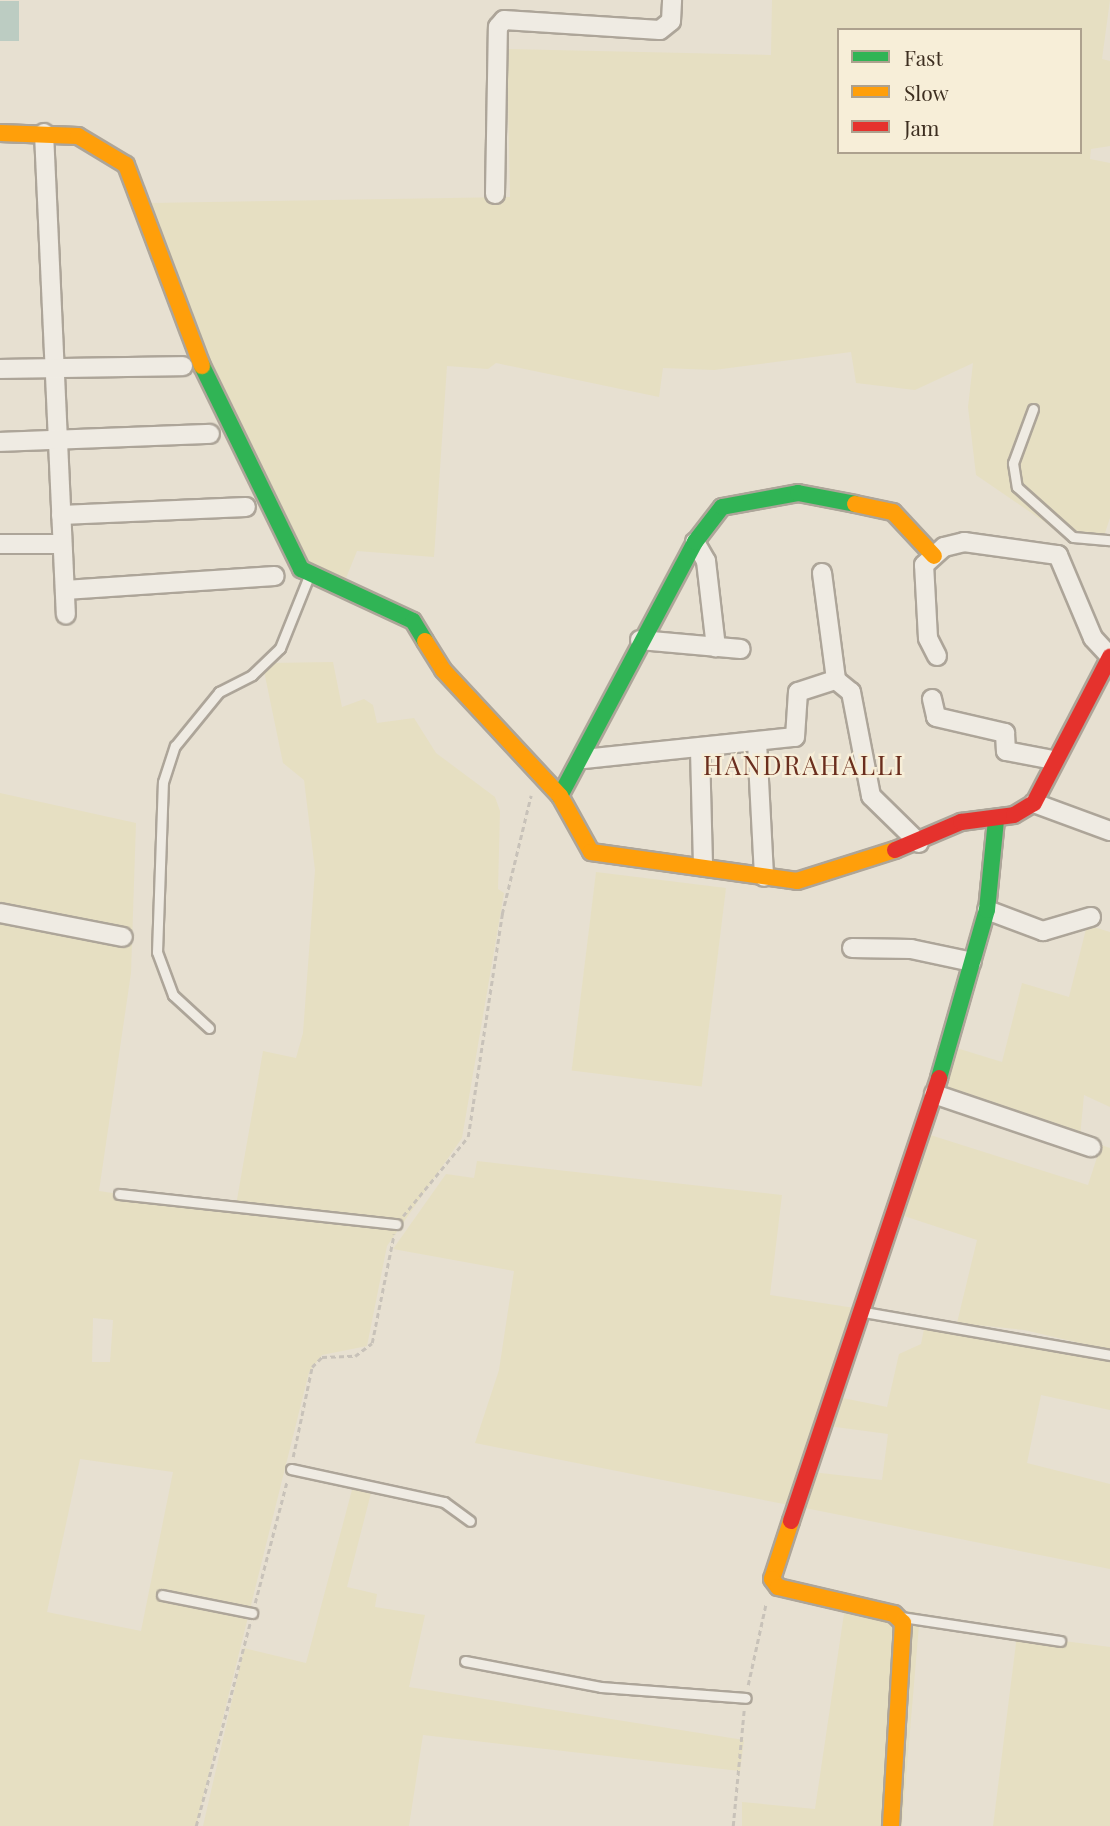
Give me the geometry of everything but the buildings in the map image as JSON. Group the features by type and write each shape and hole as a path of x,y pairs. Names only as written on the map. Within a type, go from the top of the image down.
{"street":[{"path":"495,194 499,27 504,20 660,30 671,21 672,0"},
{"path":"0,133 44,133 89,139 126,165 137,182 215,401 296,561 309,575 413,621 443,670 538,776 560,796 580,844 591,852 703,866 764,877 811,879 919,843 961,822 996,820 1034,803 1053,760 1110,656 1093,638 1058,555 964,542 934,556 924,565 922,586 928,638 937,656"},
{"path":"44,133 66,614"},
{"path":"0,369 183,366"},
{"path":"0,442 57,442 210,434"},
{"path":"560,796 584,759 640,640 695,542 710,518 733,501 798,493 893,512 934,556"},
{"path":"61,515 246,507"},
{"path":"695,542 706,561 716,647"},
{"path":"0,544 62,544"},
{"path":"822,573 836,680 851,692 871,796 919,843"},
{"path":"65,590 275,576"},
{"path":"640,640 741,649"},
{"path":"584,759 700,750 797,736 797,692 836,680"},
{"path":"932,699 936,718 1004,733 1006,751 1053,760"},
{"path":"757,741 764,877"},
{"path":"700,750 703,866"},
{"path":"1034,803 1110,831"},
{"path":"891,1826 906,1630 897,1616 778,1587 772,1579 864,1312 934,1094 987,910 996,820"},
{"path":"987,910 1044,931 1091,917"},
{"path":"0,913 123,937"},
{"path":"852,948 911,949 972,962"},
{"path":"934,1094 1091,1147"}],"lane":[{"path":"1033,409 1013,463 1017,487 1073,537 1110,540"},
{"path":"209,1028 173,995 157,952 163,782 175,746 219,692 252,675 280,648 309,575"},
{"path":"119,1194 396,1224"},
{"path":"864,1312 925,1327 1110,1354"},
{"path":"291,1469 444,1502 470,1521"},
{"path":"162,1595 252,1613"},
{"path":"897,1616 1060,1642"},
{"path":"465,1661 601,1687 746,1698"}],"path":[{"path":"196,1826 291,1469 312,1367 322,1357 355,1356 372,1343 396,1224 468,1137 504,901 520,824 538,776"}],"shaded area":[{"path":"772,0 1110,0 1102,59 1110,61 1110,146 1091,149 1090,159 1110,163 1110,518 1103,539 1088,545 1071,540 976,475 968,407 973,363 915,390 856,383 851,352 714,370 663,368 659,397 496,363 488,369 447,366 434,557 357,551 344,583 296,553 230,422 149,203 510,197 507,49 771,55"},
{"path":"0,1 19,1 19,41 0,41"},
{"path":"333,662 342,707 364,699 373,705 377,723 414,718 436,753 495,797 500,811 498,889 504,893 462,1138 387,1246 367,1346 322,1355 309,1372 196,1826 0,1826 0,793 136,823 131,973 99,1191 235,1211 263,1051 296,1058 303,1033 315,870 304,780 283,763 264,671 269,663","holes":["93,1318 113,1320 110,1362 92,1362","80,1459 173,1472 141,1631 47,1612"]},
{"path":"596,872 726,888 702,1086 572,1071"},
{"path":"1087,925 1110,932 1110,1107 1084,1095 1080,1137 936,1090 950,1046 1002,1062 1022,983 1069,997"},
{"path":"924,1133 1088,1185 1101,1145 1110,1148 1110,1350 1024,1330 957,1323 977,1240 901,1215"},
{"path":"477,1161 782,1195 770,1295 861,1309 794,1506 475,1443 499,1370 514,1271 393,1249 446,1174 474,1178"},
{"path":"924,1329 1024,1335 1110,1356 1110,1410 1041,1395 1027,1463 1110,1484 1110,1569 800,1507 812,1472 882,1480 888,1434 828,1426 838,1397 887,1407 899,1354 921,1344"},
{"path":"353,1486 372,1489 347,1587 377,1594 375,1607 425,1615 409,1687 744,1740 740,1771 423,1735 409,1826 203,1826 244,1648 306,1663"},
{"path":"846,1600 920,1613 902,1826 742,1826 742,1802 815,1809"},
{"path":"1017,1635 1110,1647 1110,1826 993,1826"}],"traffic: fast":[{"path":"202,366 301,569 413,621 425,641"},
{"path":"560,796 695,542 722,507 798,493 855,504"},
{"path":"939,1078 987,910 996,820"}],"traffic: slow":[{"path":"0,133 78,136 126,165 202,366"},
{"path":"855,504 893,512 934,556"},
{"path":"425,641 443,670 560,796 591,852 797,881 895,850"},
{"path":"791,1521 772,1579 778,1587 894,1614 903,1623 891,1826"}],"traffic: jam":[{"path":"895,850 961,822 1014,815 1034,803 1110,657"},
{"path":"791,1521 939,1078"}],"district":[{"name":"HANDRAHALLI","path":"804,765"}]}
